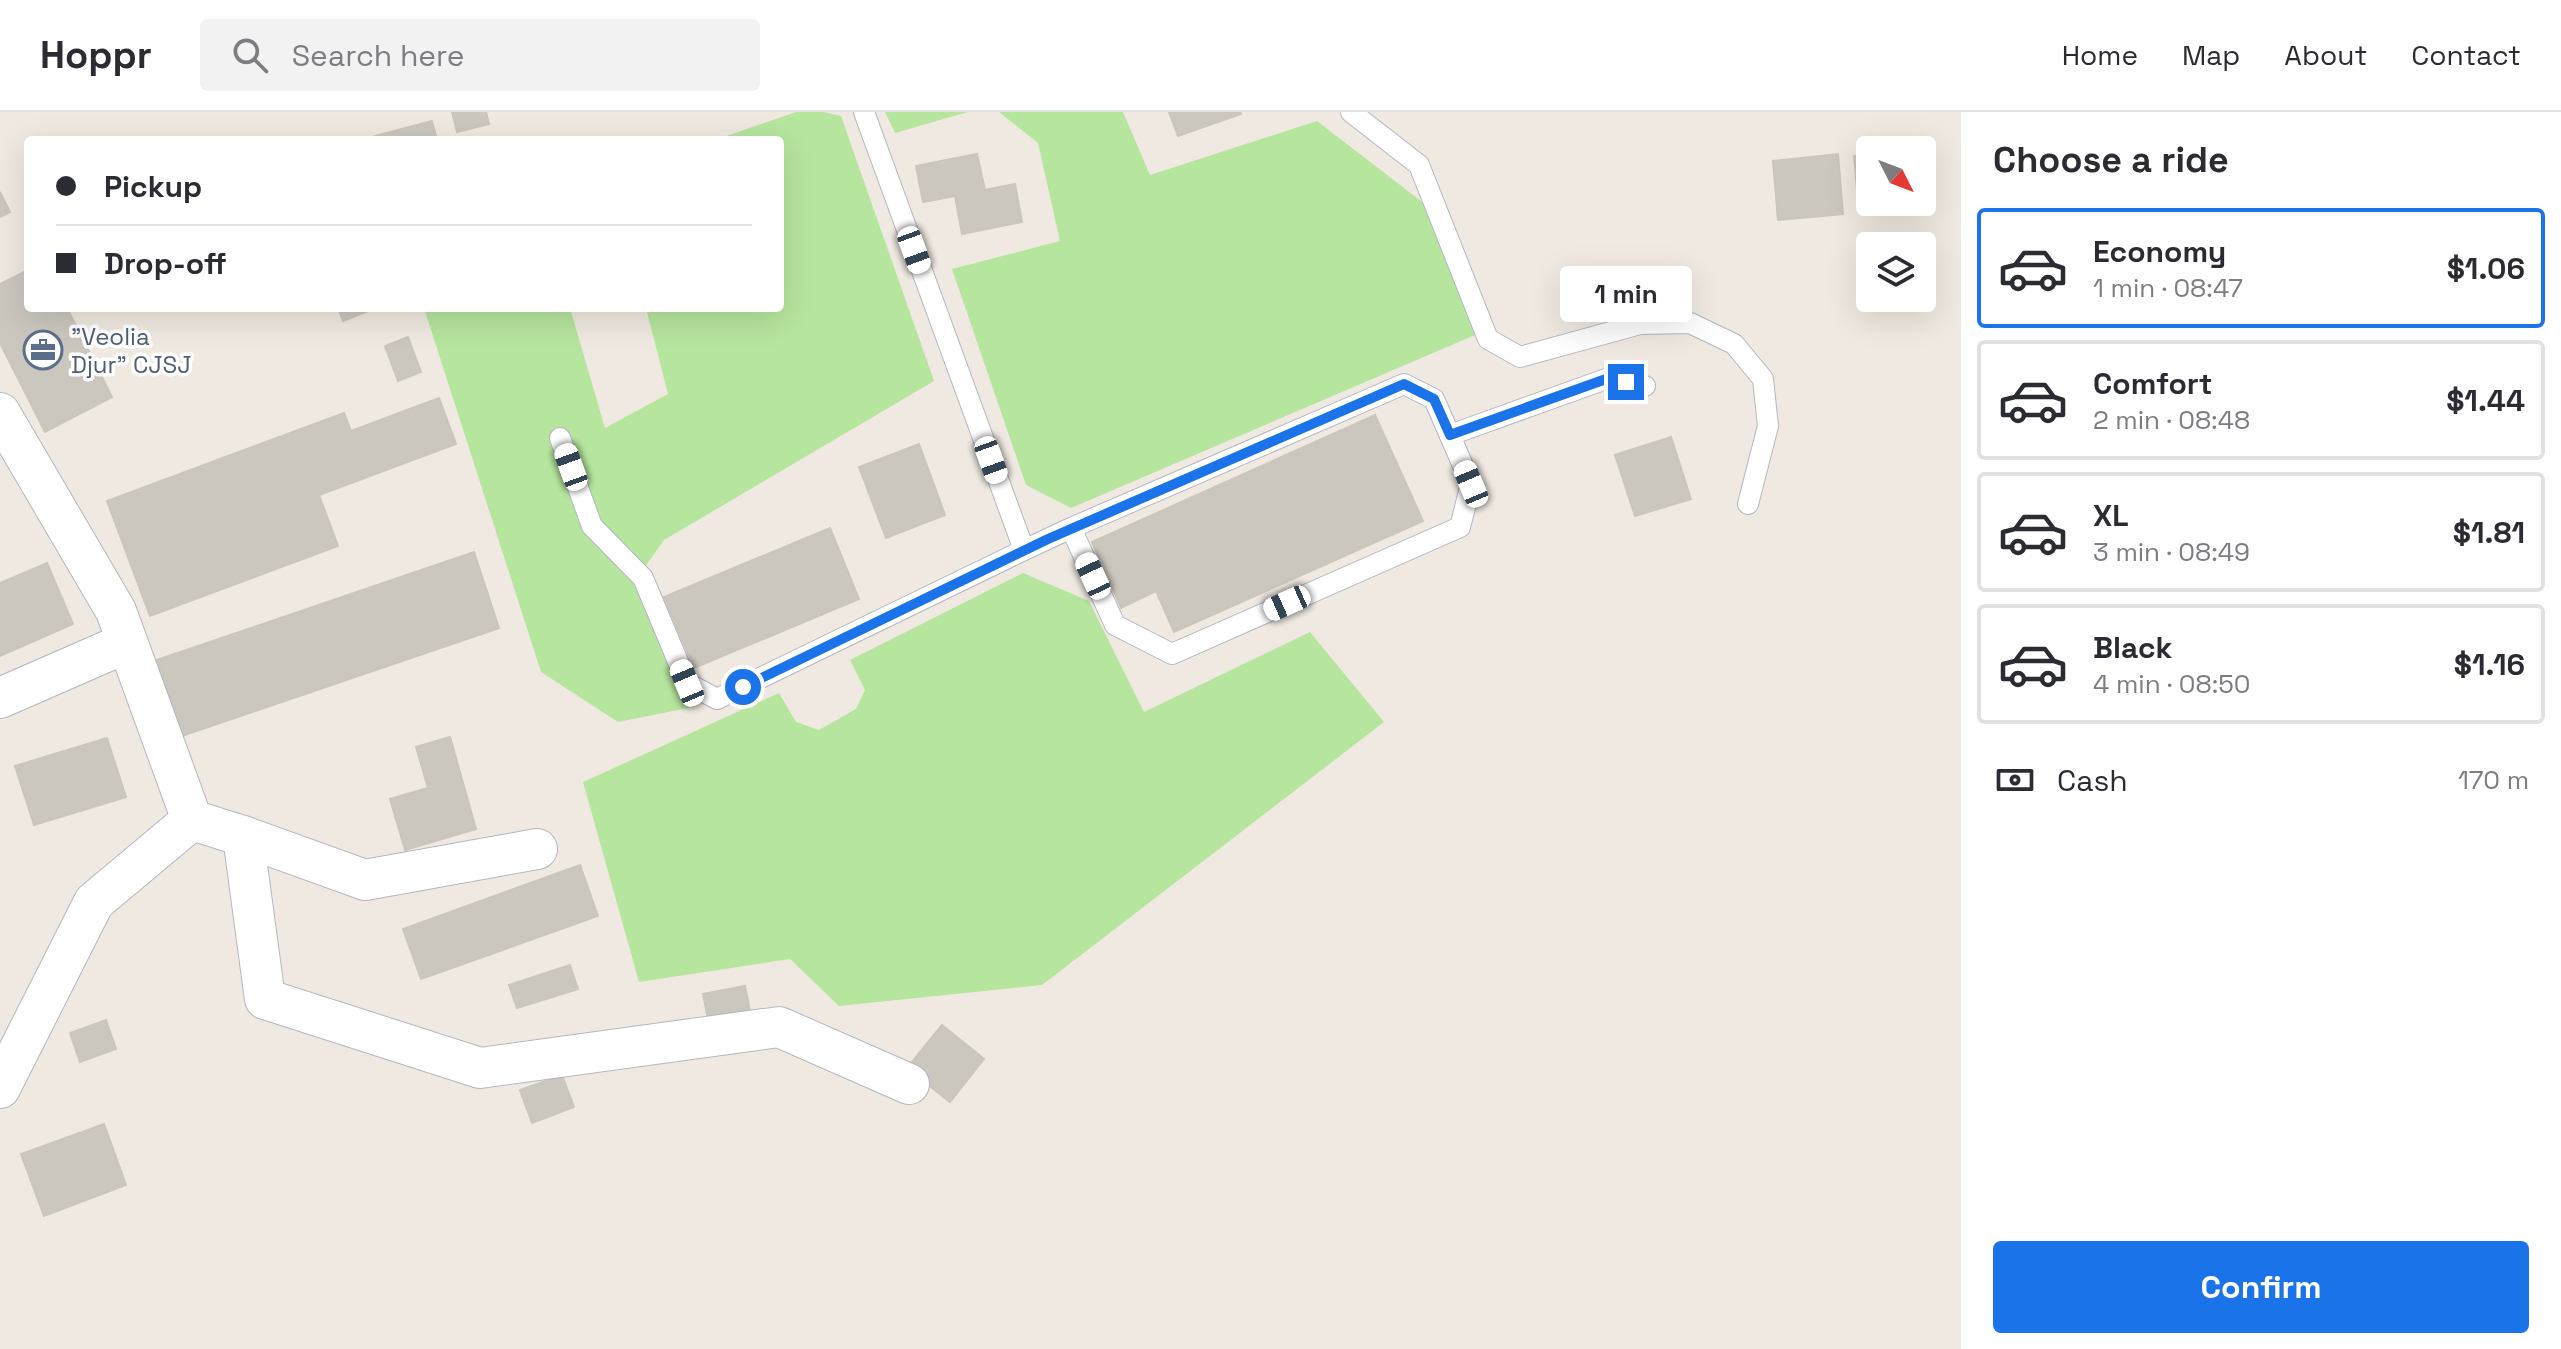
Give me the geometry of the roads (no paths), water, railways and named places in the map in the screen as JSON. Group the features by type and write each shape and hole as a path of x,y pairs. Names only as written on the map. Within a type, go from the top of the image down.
{"street":[{"path":"0,413 116,611 192,820"},
{"path":"0,698 126,643"},
{"path":"192,820 365,880 537,849"},
{"path":"0,1088 94,902 192,820"},
{"path":"243,836 265,999 480,1068 779,1027 909,1084"}],"lane":[{"path":"864,112 1024,550"},
{"path":"1351,112 1419,165 1488,339 1520,357 1640,324 1690,323 1734,344 1763,379 1768,426 1748,504"},
{"path":"1450,435 1606,379 1645,386"},
{"path":"560,438 592,526 643,578 687,683 717,699 1071,528 1404,384 1434,399 1471,484 1460,527 1172,654 1115,625 1071,528"}],"place":[{"name":"\"Veolia Djur\" CJSJ","path":"43,350"}]}
